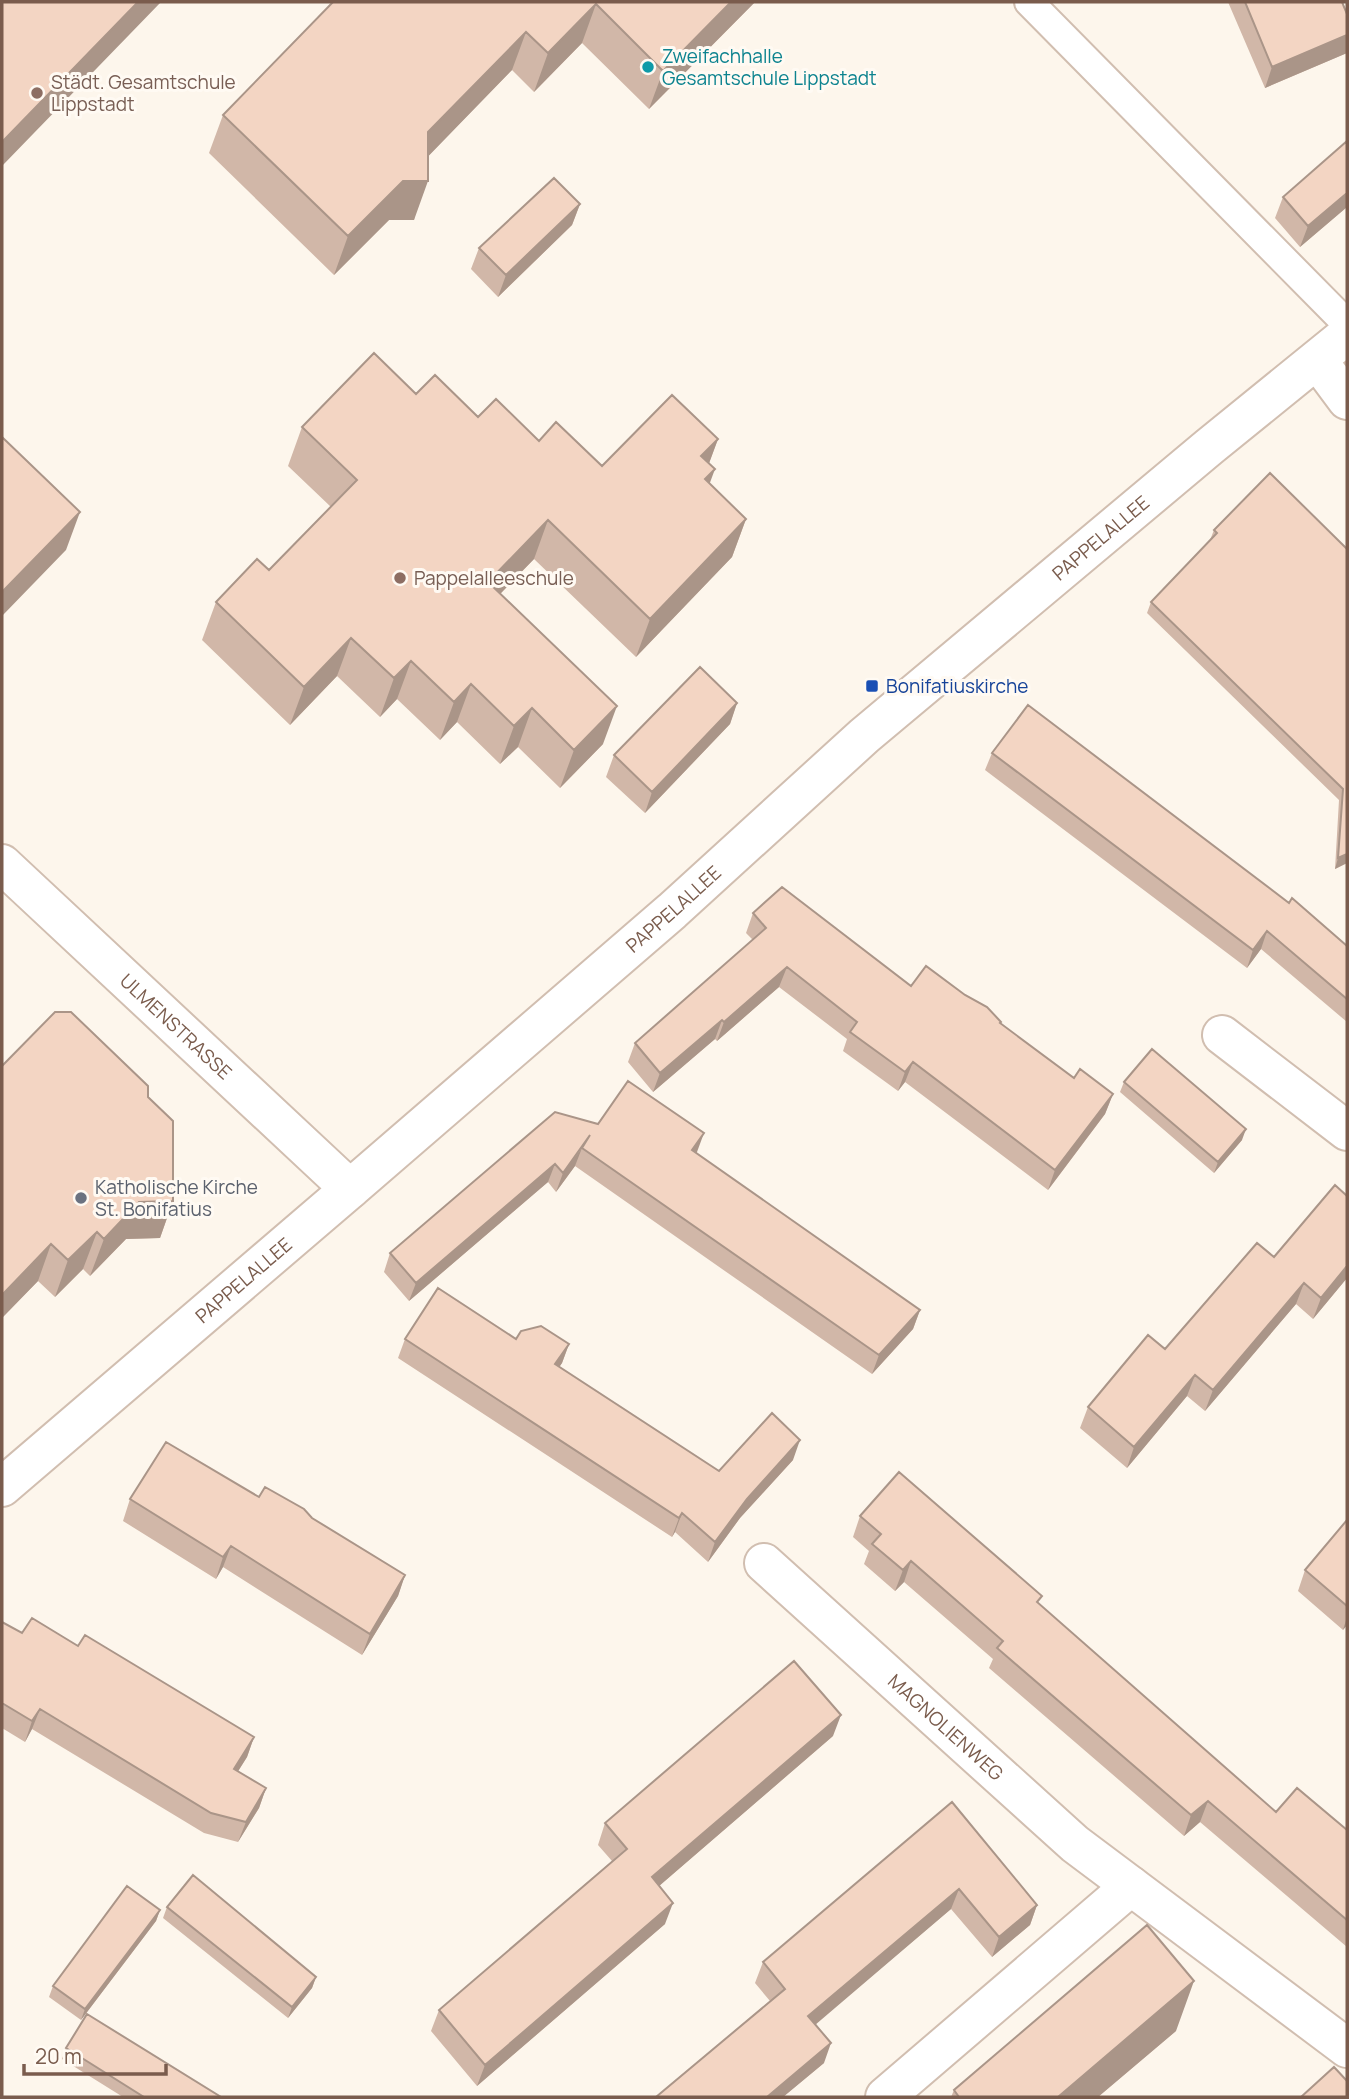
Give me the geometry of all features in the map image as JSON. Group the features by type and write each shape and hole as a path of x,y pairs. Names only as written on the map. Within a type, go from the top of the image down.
{"street":[{"name":"PAPPELALLEE","path":"2,1487 672,911 864,736 1347,335"},
{"path":"1318,361 1347,400"},
{"name":"ULMENSTRASSE","path":"2,863 350,1189"},
{"path":"1222,1035 1347,1131"},
{"name":"MAGNOLIENWEG","path":"764,1563 1075,1844 1347,2048"},
{"path":"885,2097 1130,1886"}],"lane":[{"path":"1029,2 1347,324"}],"building":[{"name":"Städt. Gesamtschule Lippstadt","path":"2,2 138,2 2,142"},
{"path":"333,2 731,2 663,71 596,4 548,53 526,32 428,132 428,181 403,181 348,236 223,115"},
{"path":"1245,2 1342,2 1347,14 1347,35 1272,67"},
{"path":"1347,141 1347,193 1308,226 1283,197"},
{"path":"554,178 580,204 506,275 479,248"},
{"name":"Pappelalleeschule","path":"374,353 416,394 435,375 478,417 496,399 539,441 556,422 602,466 672,395 718,439 701,456 715,469 705,479 746,519 650,619 548,520 488,582 617,706 574,750 532,708 514,726 471,684 454,702 411,661 394,678 351,638 304,687 216,602 257,559 269,570 357,480 302,427"},
{"path":"2,437 80,512 2,592"},
{"path":"1270,473 1347,549 1347,854 1338,858 1343,789 1151,602 1217,533 1214,530"},
{"path":"700,667 737,703 652,792 614,755"},
{"path":"1028,705 1289,903 1292,898 1347,946 1347,999 1267,931 1253,950 992,753"},
{"path":"782,887 911,986 926,966 965,995 987,1007 1000,1023 1074,1078 1080,1069 1113,1094 1055,1170 913,1062 905,1072 850,1032 857,1022 787,967 660,1073 635,1043 766,928 753,913"},
{"name":"Katholische Kirche St. Bonifatius","path":"55,1012 71,1012 148,1086 148,1097 173,1121 173,1201 139,1202 104,1239 97,1232 68,1260 51,1244 2,1295 2,1066"},
{"path":"1152,1049 1246,1129 1218,1162 1124,1082"},
{"path":"628,1081 704,1133 692,1150 920,1310 879,1355 582,1148 590,1135 563,1173 555,1164 416,1283 390,1253 555,1112 598,1124"},
{"path":"1335,1185 1347,1196 1347,1266 1321,1298 1304,1283 1213,1390 1195,1375 1134,1447 1088,1407 1148,1335 1165,1349 1257,1243 1274,1257"},
{"path":"438,1288 516,1339 521,1331 541,1326 569,1344 555,1364 719,1471 772,1413 800,1440 747,1499 715,1542 682,1513 679,1518 405,1339"},
{"path":"166,1442 259,1497 265,1487 304,1509 312,1518 405,1575 370,1634 231,1546 223,1557 130,1499"},
{"path":"899,1472 1042,1596 1037,1602 1276,1812 1297,1788 1347,1830 1347,1920 1208,1801 1191,1815 997,1648 1003,1641 911,1561 903,1570 872,1544 881,1534 860,1516"},
{"path":"1347,1520 1347,1606 1305,1570"},
{"path":"32,1618 78,1646 85,1635 254,1737 234,1769 266,1788 246,1822 211,1813 40,1709 32,1721 2,1703 2,1622 22,1633"},
{"path":"794,1661 841,1715 652,1877 673,1903 485,2065 439,2010 627,1849 605,1823"},
{"path":"952,1802 1037,1905 999,1937 959,1889 808,2016 831,2043 767,2097 656,2097 785,1989 763,1962"},
{"path":"193,1875 316,1977 292,2007 167,1907"},
{"path":"127,1886 160,1910 85,2009 53,1986"},
{"path":"1147,1925 1194,1981 1058,2097 959,2097 954,2090"},
{"path":"87,2014 221,2097 144,2097 66,2048"},
{"path":"1334,2067 1347,2081 1347,2097 1301,2097"}],"place":[{"name":"Zweifachhalle Gesamtschule Lippstadt","path":"648,67"},
{"name":"Städt. Gesamtschule Lippstadt","path":"37,93"},
{"name":"Pappelalleeschule","path":"400,578"},
{"name":"Bonifatiuskirche","path":"872,686"},
{"name":"Katholische Kirche St. Bonifatius","path":"81,1198"}]}
